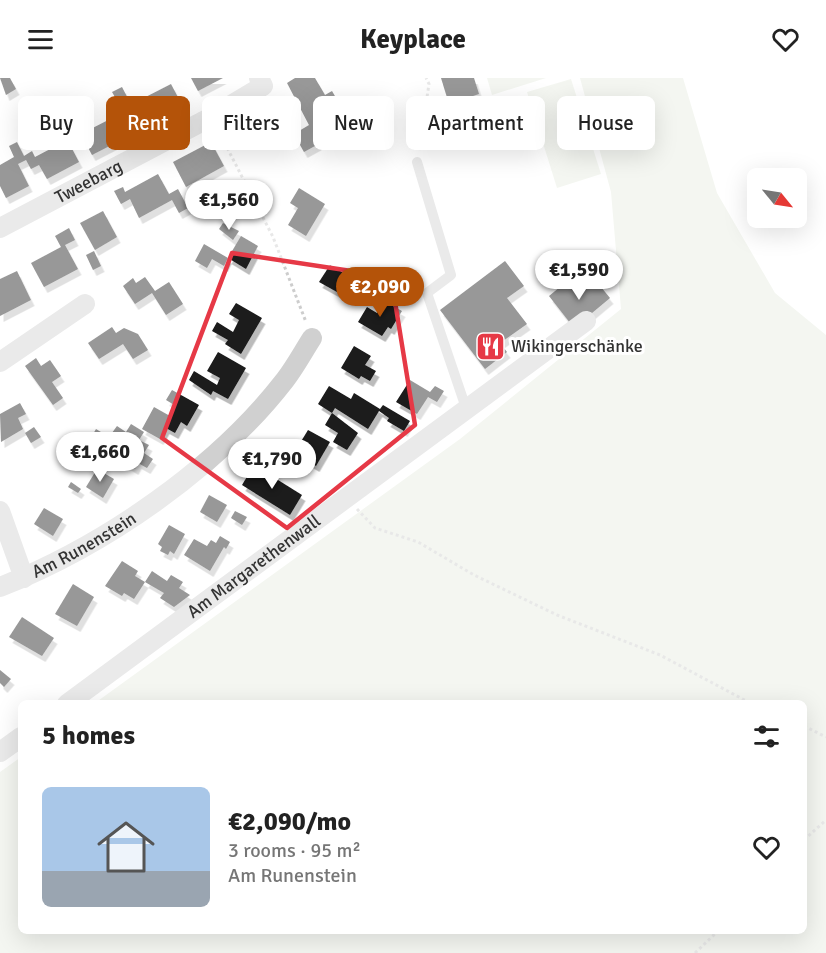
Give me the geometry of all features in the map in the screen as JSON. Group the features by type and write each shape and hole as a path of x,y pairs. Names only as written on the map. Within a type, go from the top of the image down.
{"street":[{"name":"Tweebarg","path":"246,96 263,86 259,78"},
{"name":"Tweebarg","path":"0,228 202,122"},
{"path":"0,362 85,304"},
{"name":"Am Margarethenwall","path":"72,700 586,321"},
{"name":"Am Runenstein","path":"0,587 24,578 104,535 170,489 225,444 286,380 312,338"},
{"path":"0,510 24,578"},
{"path":"0,752 18,739"}],"lane":[{"path":"417,162 451,275 427,292 466,408"}],"path":[{"path":"417,162 429,84 426,78"},
{"path":"228,150 273,237 312,338"},
{"path":"346,497 375,528 418,542 474,575 557,615 660,654 745,700"},
{"path":"807,728 826,737"},
{"path":"807,837 826,820"},
{"path":"695,953 715,934"}],"highlighted area":[{"path":"232,253 391,277 415,425 287,528 162,438"}],"shaded area":[{"path":"487,78 546,78 492,95"},
{"path":"580,78 683,78 717,193 775,293 826,335 826,953 0,953 0,772 18,759 18,934 807,934 807,700 99,700 460,439 621,309 611,192 600,150 655,150 655,96 585,96"},
{"path":"571,79 576,96 557,96 557,150 593,150 601,174 557,188 545,150 545,96 528,96 527,92"}],"building":[{"path":"0,78 10,78 16,89 6,95"},
{"path":"191,78 223,78 198,91"},
{"path":"295,78 315,78 325,95 332,91 335,96 313,96 313,147 304,152 301,147 301,130 309,125 301,110 301,96 294,96 287,83"},
{"path":"441,78 474,78 479,94 447,96"},
{"path":"171,84 177,96 148,96"},
{"path":"122,87 127,96 114,96 112,92"},
{"path":"106,121 106,148 92,155 89,150 94,150 94,127"},
{"path":"17,142 18,150 21,150 24,156 32,151 35,157 48,150 73,150 79,162 47,179 39,165 31,169 26,160 18,164 29,186 6,198 0,186 0,165 14,157 9,146"},
{"path":"202,147 202,150 215,150 224,166 186,187 173,162"},
{"path":"158,174 169,194 178,189 188,208 179,213 172,200 139,218 130,199 121,204 114,191 123,187 125,192"},
{"path":"299,188 325,204 306,236 288,225 298,208 290,203"},
{"path":"103,211 117,237 95,250 80,223"},
{"path":"223,223 239,231 233,240 219,229"},
{"path":"69,228 75,240 65,245 78,269 44,287 31,263 61,247 55,236"},
{"path":"241,236 258,246 246,269 228,258"},
{"path":"204,244 228,258 224,266 212,259 207,268 195,261"},
{"path":"94,251 101,266 93,270 86,255"},
{"path":"505,261 524,286 507,298 527,324 500,343 507,352 485,369 440,310"},
{"path":"330,265 347,275 337,292 319,282"},
{"path":"373,269 386,277 376,292 363,285"},
{"path":"17,271 31,300 0,316 0,279"},
{"path":"592,276 610,298 574,328 549,296 566,282 574,291"},
{"path":"145,277 155,291 169,282 183,304 166,315 152,293 135,304 123,286 133,278 136,283"},
{"path":"384,301 402,311 391,329 388,327 382,336 358,322 367,307 377,313"},
{"path":"236,303 262,318 241,354 225,344 228,340 212,331 217,322 233,332 239,320 229,314"},
{"path":"112,327 116,333 124,328 138,334 148,350 133,359 123,344 99,359 88,343"},
{"path":"354,346 371,356 365,365 376,371 370,381 361,376 359,379 341,368"},
{"path":"218,352 246,368 228,399 213,391 211,395 189,380 194,371 217,385 220,378 207,371"},
{"path":"36,358 41,366 50,360 61,376 52,382 63,398 53,405 25,366"},
{"path":"410,380 430,392 435,386 444,391 437,402 428,397 417,414 396,402"},
{"path":"329,386 351,399 354,393 380,409 383,405 410,421 404,431 387,421 389,418 379,411 368,429 335,408 332,413 318,404"},
{"path":"172,390 199,405 187,426 181,422 175,433 166,428 160,439 142,429 154,407 170,416 176,406 166,400"},
{"path":"20,403 26,414 18,418 23,429 1,442 0,414"},
{"path":"332,413 358,433 347,450 333,442 338,433 325,425"},
{"path":"131,424 144,432 139,440 149,445 144,453 153,459 147,468 138,463 135,469 89,441 96,429 109,437 117,426 126,432"},
{"path":"34,427 41,437 31,443 25,433"},
{"path":"308,430 330,442 316,466 294,453"},
{"path":"254,465 302,495 290,515 242,485"},
{"path":"97,469 114,479 103,498 86,487"},
{"path":"71,482 81,489 78,493 68,487"},
{"path":"209,495 227,505 217,522 200,512"},
{"path":"44,508 63,519 53,536 34,524"},
{"path":"235,511 247,517 242,525 231,518"},
{"path":"169,525 185,534 174,554 170,551 168,555 160,551 162,547 158,544"},
{"path":"220,536 230,542 226,549 224,547 210,571 184,555 194,539 207,546 211,540 216,543"},
{"path":"122,561 138,571 135,576 145,582 134,599 124,593 122,596 105,586"},
{"path":"152,571 167,581 171,575 183,582 179,588 190,595 174,607 160,598 164,593 145,582"},
{"path":"73,584 94,597 77,626 55,614"},
{"path":"22,617 54,638 42,656 9,637"},
{"path":"0,670 11,679 4,687 0,683"}],"place":[{"name":"Wikingerschänke","path":"490,346"}]}
